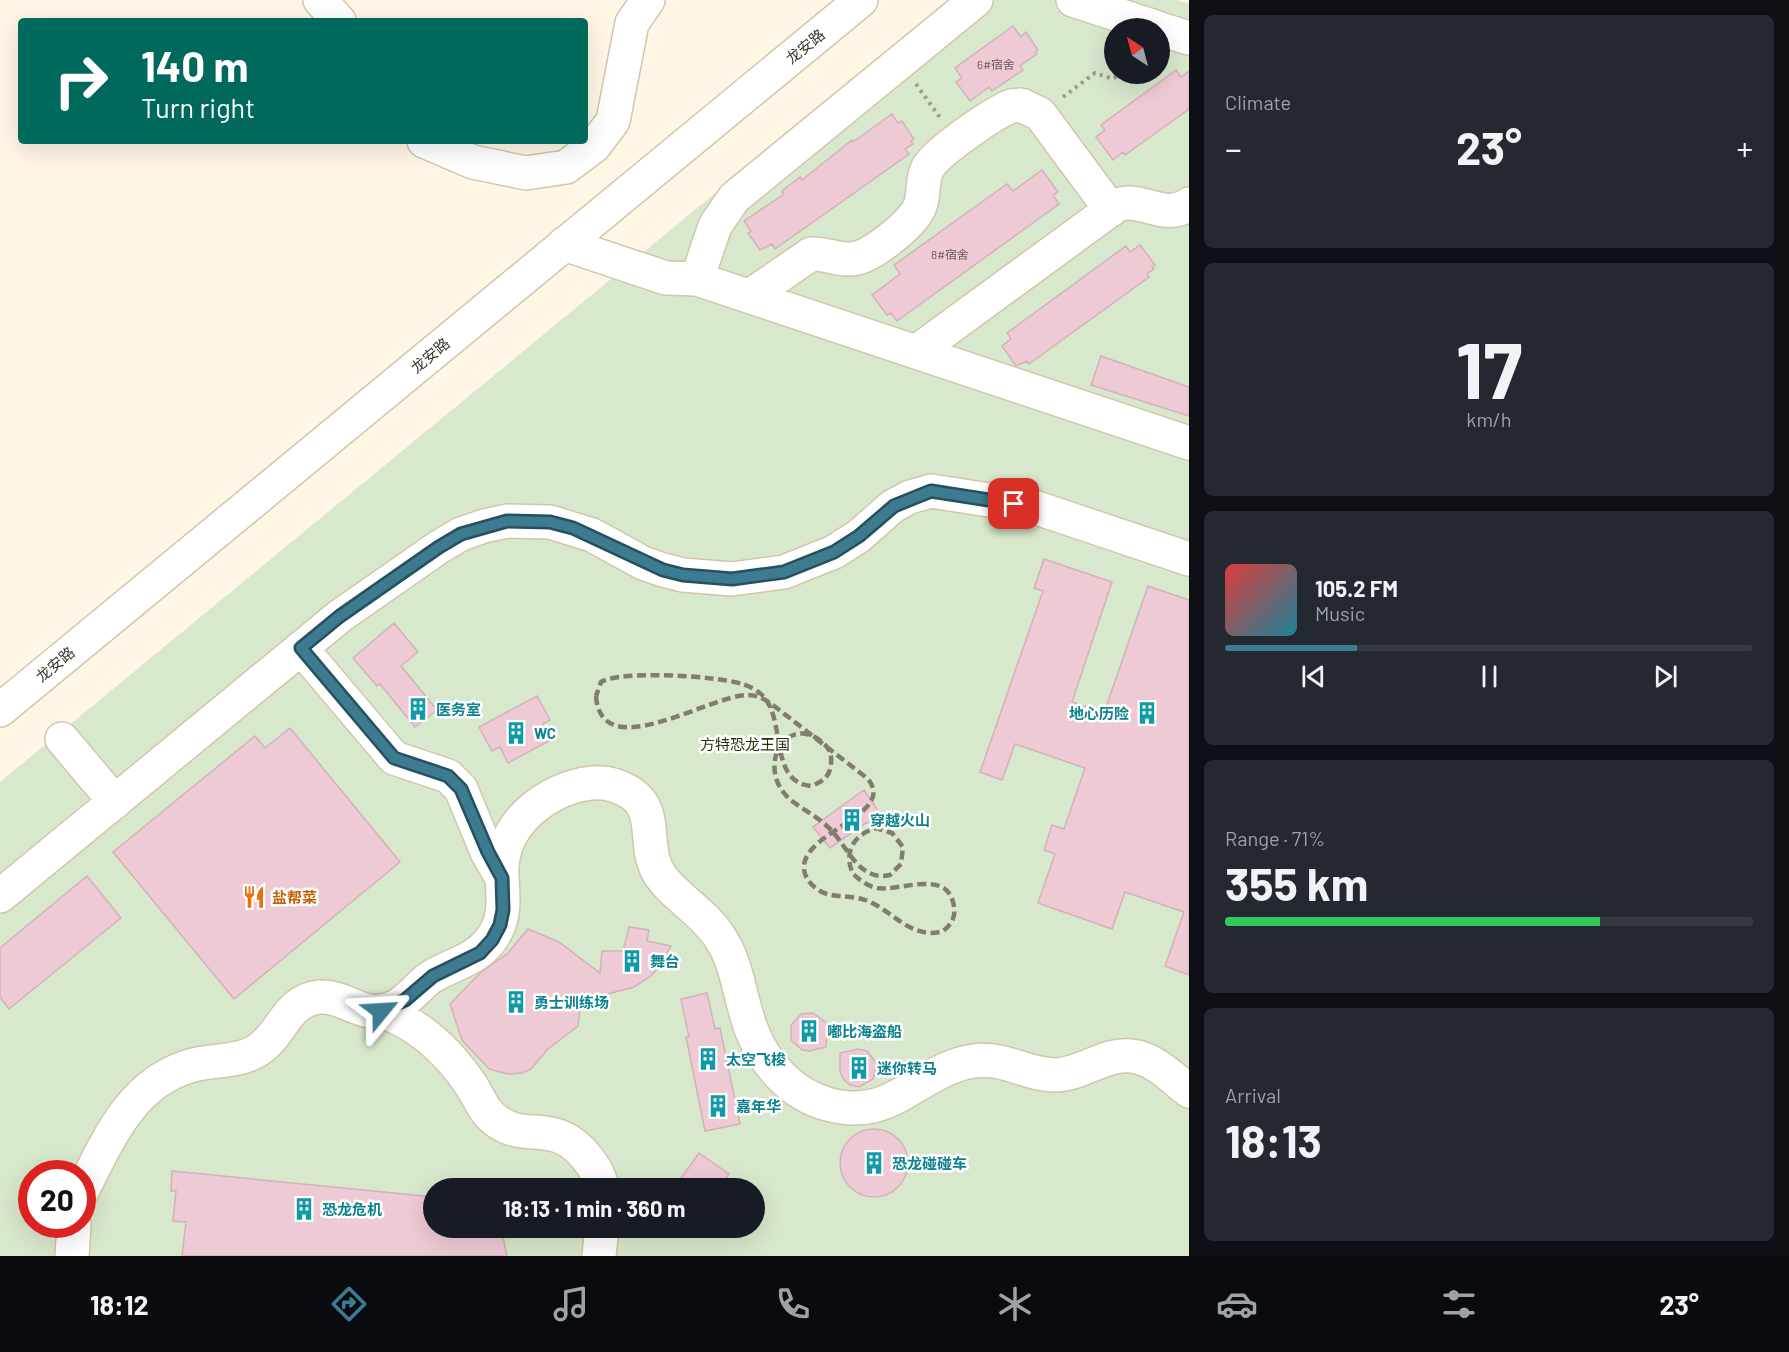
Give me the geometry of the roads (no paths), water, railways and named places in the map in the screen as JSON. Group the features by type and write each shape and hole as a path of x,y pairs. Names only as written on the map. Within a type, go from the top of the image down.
{"main road":[{"path":"320,0 336,18"},
{"path":"431,144 473,162 526,173 566,167 594,146 613,121 632,23 648,0"},
{"name":"龙安路","path":"0,710 861,0"},
{"path":"697,279 715,226 734,198 976,0"},
{"path":"1073,0 1126,18"},
{"path":"1170,33 1189,39"},
{"path":"750,296 802,258 822,253 844,260 867,255 906,225 920,206 924,175 928,167 958,141 1011,106 1021,105 1040,114 1110,210"},
{"path":"916,352 1118,205 1132,203 1171,212 1189,204"},
{"path":"564,244 666,278 697,279 1189,443"},
{"path":"0,896 340,616 461,534 507,521 550,522 573,528 663,570 683,575 732,579 784,572 834,552 859,536 894,506 931,491 1034,507 1189,559"},
{"path":"301,648 394,758 448,776 461,789 488,852 502,878"},
{"path":"62,739 115,802"},
{"path":"381,1011 405,1000 433,976 473,957 492,940 500,925 503,910 503,856 509,838 531,808 563,790 599,783 612,784 626,790 644,808 650,819 654,864 662,878 706,918 721,938 736,971 752,1031 759,1045 778,1073 800,1092 829,1104 863,1107 894,1100 935,1074 960,1064 994,1060 1045,1074 1058,1075 1118,1056 1134,1056 1149,1061 1162,1068 1189,1091"},
{"path":"430,1038 422,1023 420,1008 425,986 433,976"},
{"path":"96,1163 116,1124 131,1105 160,1079 192,1065 249,1056 273,1037 294,1007 305,1001 332,998 356,1009 381,1011 421,1029 459,1067 489,1116 500,1124 552,1133 572,1141 593,1166 598,1178"},
{"path":"72,1256 73,1238"},
{"path":"599,1256 601,1238"}],"railway":[{"path":"596,696 601,682 612,678 648,675 730,681 755,690 762,695 770,706 774,719 777,733 780,748 783,762 798,782 811,786 825,778 830,769 830,754 828,748 826,746 824,743 821,741 808,734 796,734 786,740 778,749 775,761 775,775 781,789 792,801 829,828 836,835 848,853 855,861 870,873 879,876 890,875 901,864 903,847 892,833 876,828 856,839 852,845 850,851 849,858 853,874 861,881 877,888 934,884 943,888 950,895 954,907 954,917 951,923 943,931 921,932 902,923 875,904 854,897 825,893 810,883 804,869 809,853 820,842 833,832 848,822 861,812 870,802 873,791 868,779 769,702 766,701 764,699 759,697 751,695 730,698 659,722 636,727 616,726 602,716 596,696"}],"place":[{"name":"医务室","path":"418,709"},
{"name":"地心历险","path":"1147,713"},
{"name":"WC","path":"516,733"},
{"name":"穿越火山","path":"852,820"},
{"name":"盐帮菜","path":"254,897"},
{"name":"舞台","path":"632,961"},
{"name":"勇士训练场","path":"516,1002"},
{"name":"嘟比海盗船","path":"809,1031"},
{"name":"太空飞梭","path":"708,1059"},
{"name":"迷你转马","path":"859,1068"},
{"name":"嘉年华","path":"718,1106"},
{"name":"恐龙碰碰车","path":"874,1163"},
{"name":"恐龙危机","path":"304,1209"}],"park label":[{"name":"方特恐龙王国","path":"745,744"}]}
